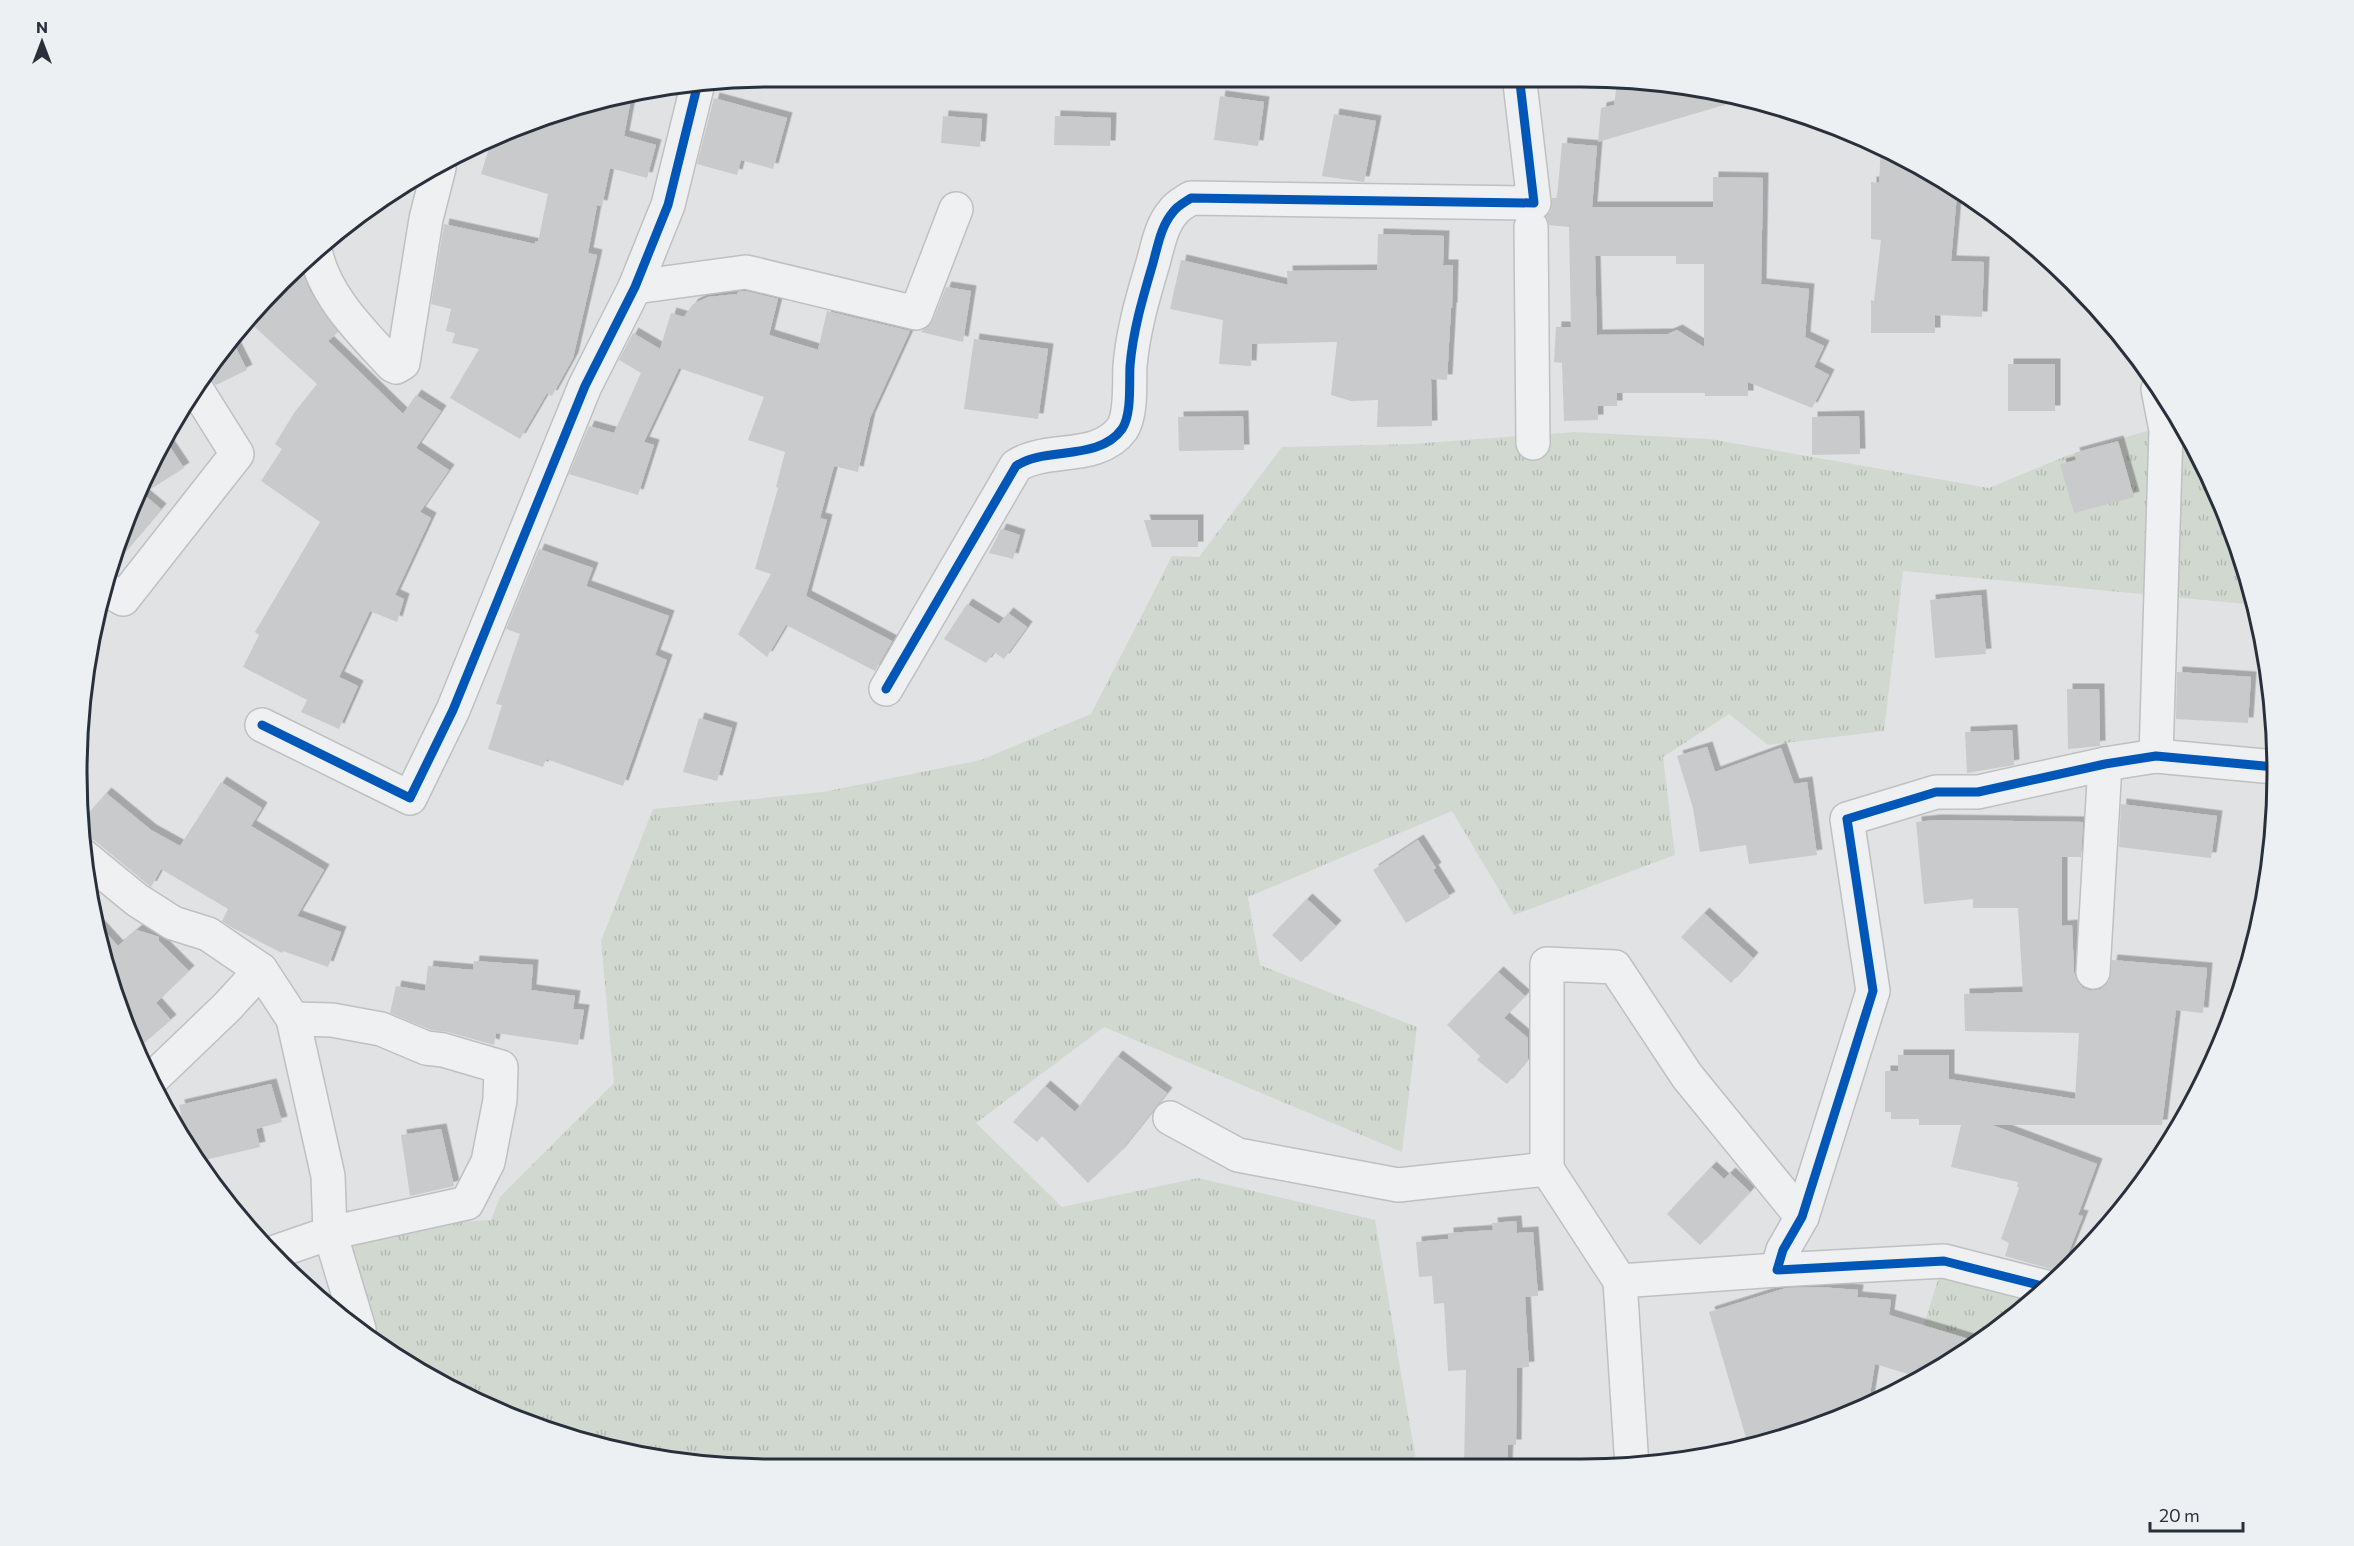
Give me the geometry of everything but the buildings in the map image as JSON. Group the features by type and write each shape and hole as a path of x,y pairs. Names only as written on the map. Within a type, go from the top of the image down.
{"street":[{"path":"886,689 1016,466 1025,460 1085,449 1104,443 1122,429 1129,406 1130,365 1137,318 1163,226 1174,210 1191,198 1534,203 1521,87"},
{"path":"262,725 410,798 453,710 585,386 635,287 668,205 696,92"},
{"path":"317,260 320,272 342,306 393,365 396,367 403,363 426,219 437,175"},
{"path":"635,287 746,272 916,313 956,209"},
{"path":"1531,227 1533,443"},
{"path":"111,592 123,598 237,454 201,396"},
{"path":"2156,756 2166,430 2162,409"},
{"path":"1777,1270 1783,1250 1802,1217 1873,991 1847,819 1936,792 1978,792 2105,764 2156,756 2267,766"},
{"path":"2093,972 2105,764"},
{"path":"93,864 137,900 173,923 208,934 261,970 293,1019 328,1176 330,1233 355,1317"},
{"path":"1631,1457 1620,1281 1547,1169 1547,964 1615,967 1687,1076 1802,1217"},
{"path":"157,1074 228,1006 261,970"},
{"path":"280,1250 330,1233 467,1203 488,1162 500,1100 501,1067 443,1050 426,1048 381,1029 332,1020 293,1019"},
{"path":"1170,1119 1238,1155 1398,1185 1547,1169"},
{"path":"1620,1281 1944,1261 2037,1285"}],"green space":[{"path":"2173,427 2175,430 2215,510 2231,552 2246,604 1903,571 1884,731 1768,745 1729,714 1663,757 1675,855 1514,915 1452,811 1248,897 1260,965 1417,1027 1402,1152 1104,1027 976,1123 1062,1207 1198,1178 1375,1220 1416,1459 773,1459 728,1458 683,1453 595,1436 510,1407 430,1367 358,1319 338,1229 491,1220 500,1197 614,1083 601,941 653,809 823,792 981,760 1091,714 1172,556 1199,557 1282,447 1412,444 1575,432 1710,439 1989,488 2066,456 2143,432"},
{"path":"1944,1261 2037,1285 1999,1317 1962,1343 1908,1375"}],"cycle path":[{"path":"886,689 1016,466 1041,456 1099,446 1112,439 1122,429 1129,407 1131,353 1139,314 1160,236 1169,217 1177,208 1191,198 1534,203 1520,87"},
{"path":"262,725 410,798 453,710 585,386 635,287 668,205 696,92"},
{"path":"2037,1285 1944,1261 1777,1270 1783,1250 1802,1217 1873,991 1847,819 1936,792 1978,792 2105,764 2156,756 2267,766"}]}
